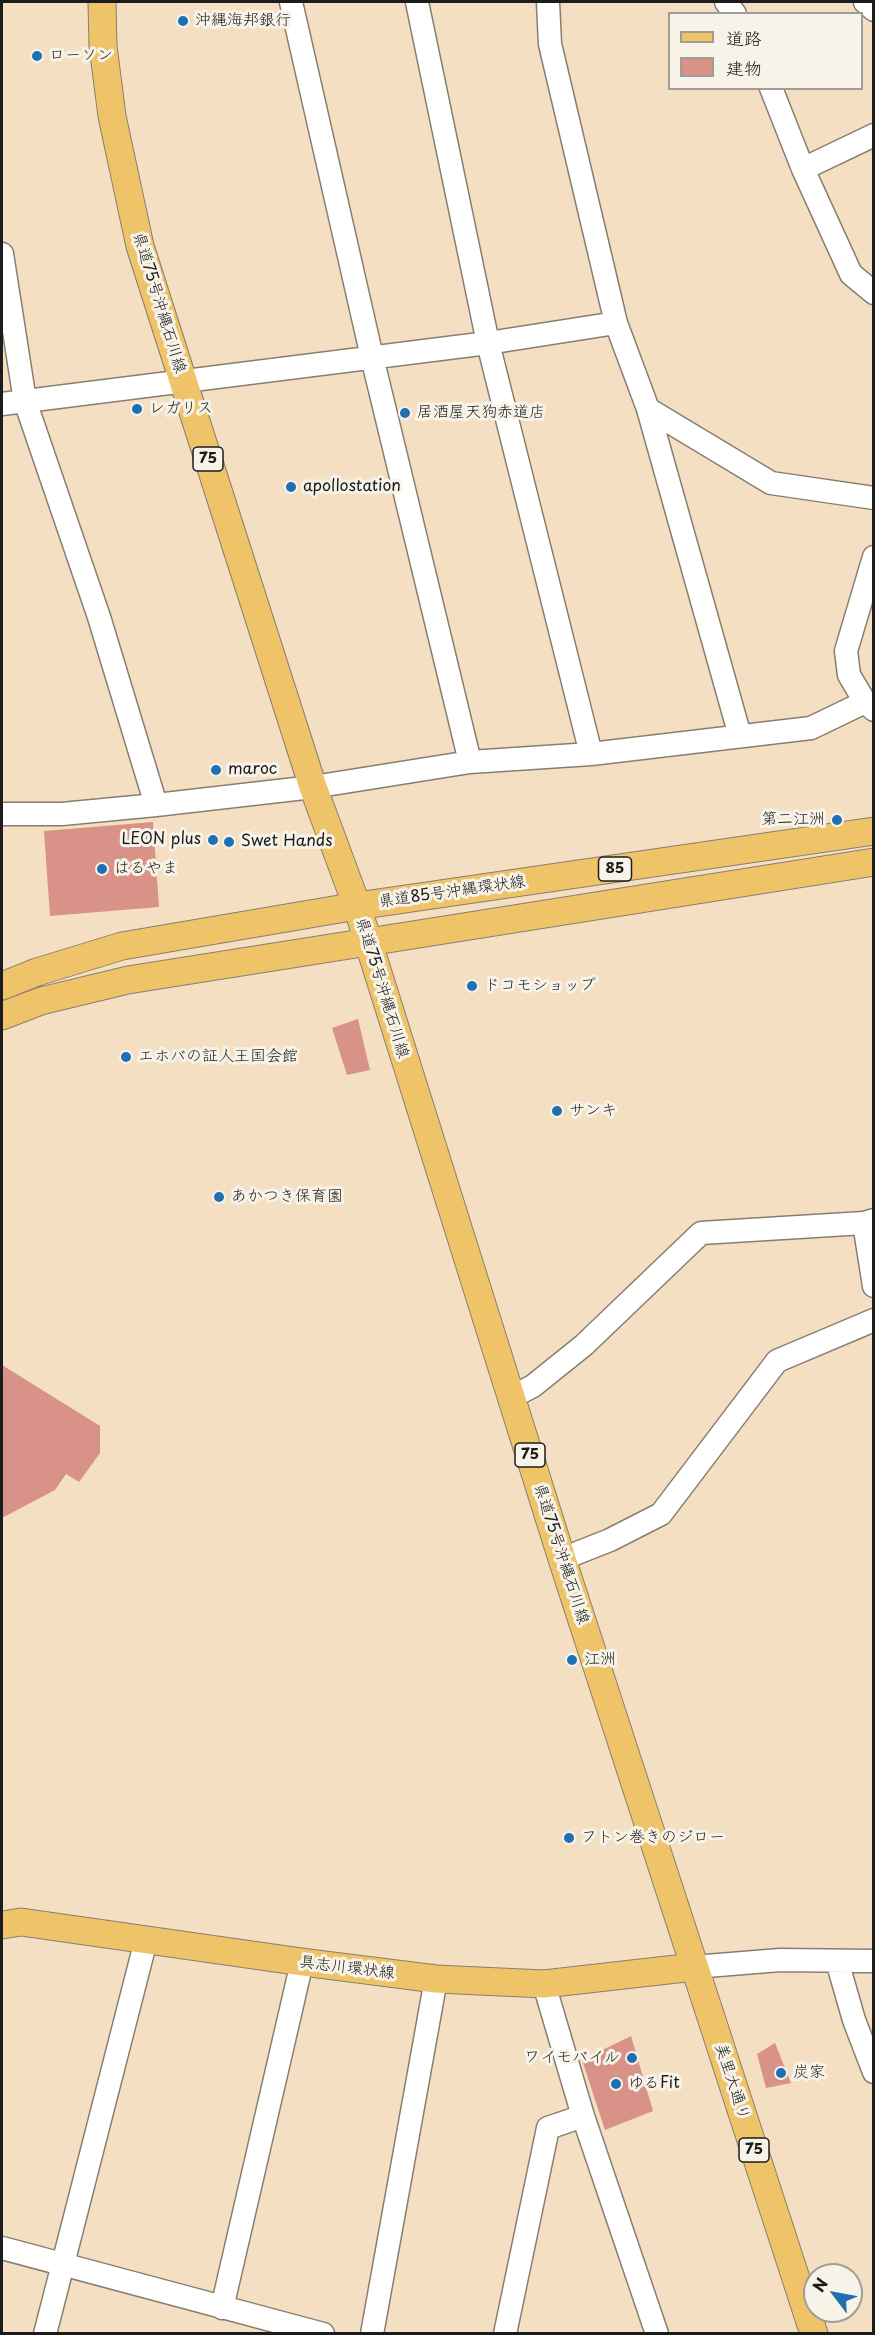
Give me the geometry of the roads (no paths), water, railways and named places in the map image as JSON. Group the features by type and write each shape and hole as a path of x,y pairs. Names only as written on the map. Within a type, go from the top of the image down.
{"main road":[{"name":"県道75号沖縄石川線","path":"102,2 103,46 112,116 140,246 313,787 357,906 562,1558 694,1967"},
{"name":"県道85号沖縄環状線","path":"2,986 37,972 122,946 357,906 873,831"},
{"name":"85","path":"2,1016 41,1001 128,980 873,862"},
{"name":"具志川環状線","path":"2,1925 21,1922 436,1979 544,1984 694,1967"},
{"name":"美里大通り","path":"694,1967 814,2334"}],"street":[{"path":"291,2 372,357 470,762"},
{"path":"417,2 488,343 591,754"},
{"path":"548,2 550,44 616,323 648,409 740,736"},
{"path":"866,2 873,10"},
{"path":"772,90 803,169 851,274 873,293"},
{"path":"803,169 873,135"},
{"path":"2,254 25,401 99,617 156,806"},
{"path":"2,404 488,343 616,323"},
{"path":"648,409 771,483 873,498"},
{"path":"2,814 62,814 156,806 313,787 470,762 591,754 812,728 869,706 849,675 846,651 873,562"},
{"path":"512,1397 533,1386 584,1345 702,1233 868,1221 873,1286"},
{"path":"562,1558 610,1540 662,1514 777,1361 873,1320"},
{"path":"45,2334 146,1940"},
{"path":"694,1967 780,1960 873,1961"},
{"path":"837,1961 854,2020 873,2072"},
{"path":"222,2308 302,1962"},
{"path":"372,2334 436,1979"},
{"path":"544,1984 582,2116 657,2334"},
{"path":"505,2334 548,2128 582,2116"},
{"path":"2,2248 323,2334"}],"place":[{"name":"沖縄海邦銀行","path":"183,21"},
{"name":"ローソン","path":"37,56"},
{"name":"レガリス","path":"137,409"},
{"name":"居酒屋天狗赤道店","path":"405,413"},
{"name":"apollostation","path":"291,487"},
{"name":"maroc","path":"216,770"},
{"name":"第二江洲","path":"837,820"},
{"name":"LEON plus","path":"213,840"},
{"name":"Swet Hands","path":"229,842"},
{"name":"はるやま","path":"102,869"},
{"name":"ドコモショップ","path":"472,986"},
{"name":"エホバの証人王国会館","path":"126,1057"},
{"name":"サンキ","path":"557,1111"},
{"name":"あかつき保育園","path":"219,1197"},
{"name":"江洲","path":"572,1660"},
{"name":"フトン巻きのジロー","path":"569,1838"},
{"name":"ワイモバイル","path":"632,2058"},
{"name":"炭家","path":"781,2073"},
{"name":"ゆるFit","path":"616,2084"}]}
